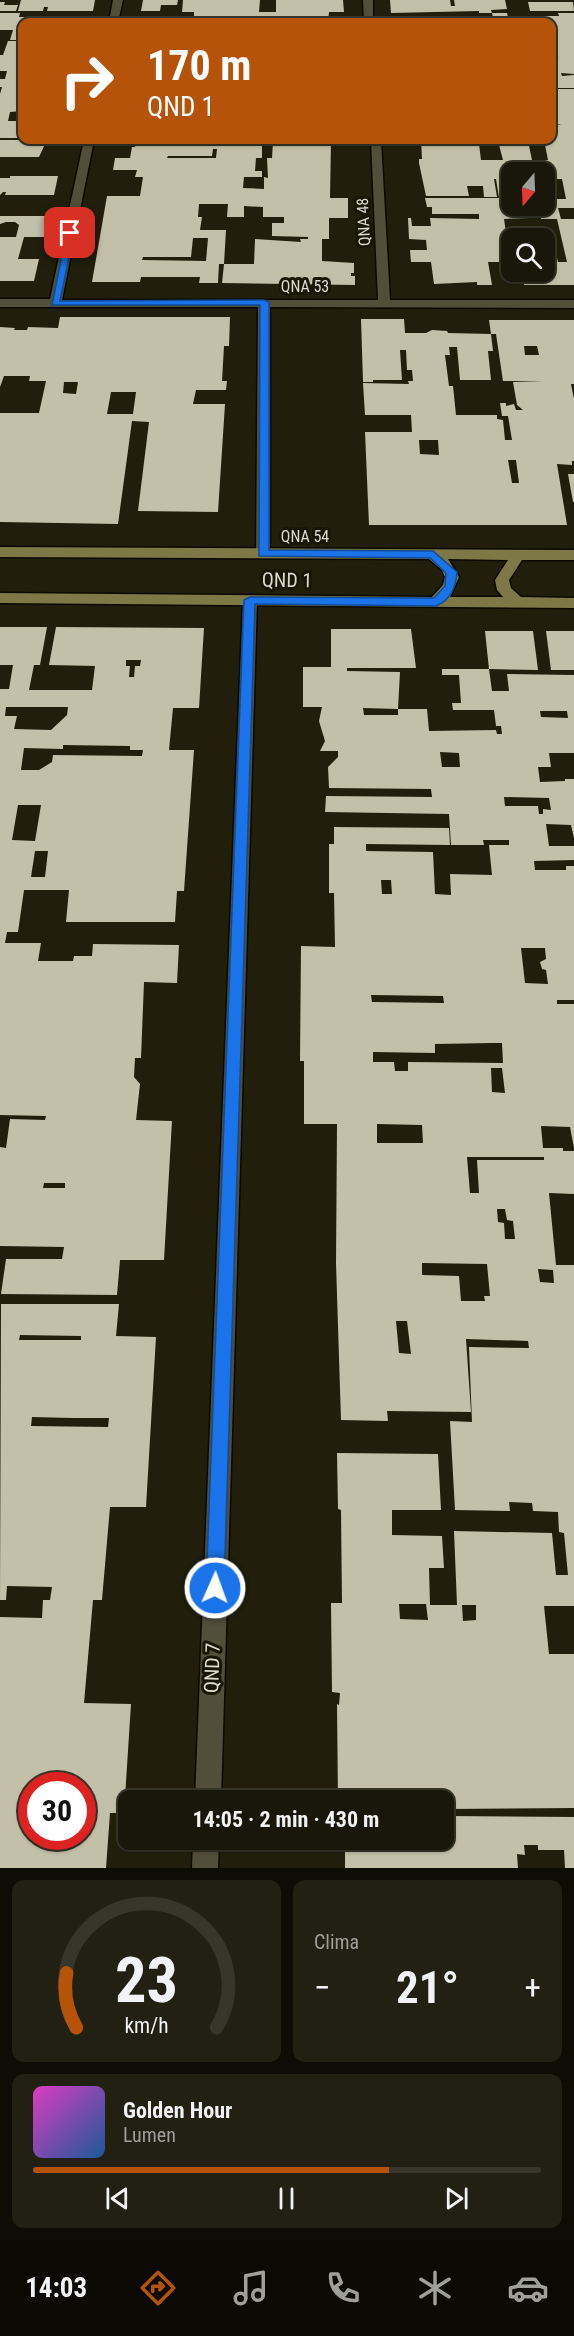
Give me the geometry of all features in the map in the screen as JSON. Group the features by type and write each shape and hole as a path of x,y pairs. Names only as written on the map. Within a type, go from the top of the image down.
{"main road":[{"name":"QNA 54","path":"0,552 574,555"},
{"path":"433,555 451,569 452,577 448,591 436,602"},
{"path":"518,555 502,580 504,591 518,603"},
{"name":"QND 1","path":"0,598 574,603"}],"street":[{"path":"114,18 118,0"},
{"path":"368,0 369,18"},
{"path":"55,303 88,144"},
{"name":"QNA 48","path":"376,144 384,303"},
{"path":"263,554 264,302"},
{"name":"QNA 53","path":"0,303 574,304"},
{"name":"QND 7","path":"208,1790 250,600"},
{"path":"205,1868 206,1850"}],"building":[{"path":"21,0 95,0 93,11 47,11 48,7 44,7 43,11 18,11"},
{"path":"143,0 178,0 177,5 161,5 160,11 141,11"},
{"path":"183,0 260,0 259,12 276,12 276,0 343,0 344,12 329,12 328,18 194,18 194,12 182,12"},
{"path":"390,0 450,0 451,6 455,6 454,0 505,0 507,9 491,10 492,13 479,13 479,11 391,13"},
{"path":"0,2 5,2 4,5 18,5 16,11 0,11"},
{"path":"528,2 573,2 574,11 530,11"},
{"path":"0,13 20,13 19,17 35,17 18,18 18,40 10,40 13,30 0,30"},
{"path":"492,13 507,13 508,18 493,18"},
{"path":"558,13 574,13 574,74 561,73 562,76 574,75 574,88 556,88 556,58 559,58 556,57 556,18 537,18 536,16 559,16"},
{"path":"8,41 18,41 16,71 18,71 18,101 16,103 18,103 18,111 10,112 8,121 18,121 18,138 0,138 2,87 0,87 0,79 5,79 7,71 0,71 0,55 3,55"},
{"path":"556,89 574,89 574,208 558,208 561,219 574,219 574,285 524,285 524,282 555,282 555,249 558,262 567,262 557,219 541,219 540,216 555,216 555,199 566,199 562,179 555,179 555,162 546,162 545,160 548,160 545,144 556,144 556,125 562,125 556,124"},
{"path":"0,140 18,140 18,144 45,144 39,157 0,157"},
{"path":"136,144 262,144 262,158 256,158 255,171 262,171 262,177 244,177 243,188 264,189 264,177 268,178 267,158 272,158 273,144 331,144 330,198 348,198 348,218 329,218 329,239 322,239 322,261 354,263 354,273 351,273 351,276 355,276 355,285 222,283 224,264 219,264 218,283 199,283 200,277 141,277 140,282 92,282 107,196 140,196 143,177 135,177 137,170 113,170 115,158 130,158 132,147 135,147","holes":["213,149 217,149 216,158 167,158 168,156 212,156","199,204 228,204 227,217 244,217 244,206 263,207 263,217 284,217 284,223 272,223 272,236 308,237 308,239 300,239 301,242 255,239 254,264 224,264 226,230 200,230 202,217 198,217","193,238 208,238 206,261 142,260 143,257 191,257"]},
{"path":"421,144 479,144 481,160 503,160 499,144 529,144 532,160 519,160 519,162 501,162 501,216 529,216 529,218 504,219 505,228 501,228 501,262 488,262 492,285 477,285 477,282 434,284 431,262 411,262 410,250 427,250 426,240 409,239 408,218 411,218 412,226 431,226 430,218 479,219 479,214 432,214 432,207 427,207 425,198 499,198 496,179 494,179 497,197 484,197 483,186 467,186 469,196 426,196 419,163 419,159 422,159"},
{"path":"10,176 58,176 54,195 5,195 6,192 3,192 0,195 0,178 10,178"},
{"path":"0,216 49,216 45,237 24,237 18,259 39,259 34,281 0,281 0,237 16,237 19,225 15,222 0,224"},
{"path":"60,317 230,317 229,346 224,346 222,381 227,381 226,390 196,390 193,404 225,404 218,512 138,511 149,422 132,421 118,524 0,522 0,413 39,413 46,381 29,381 30,376 4,376 0,387 0,327 15,328 14,330 27,330 28,327 58,328","holes":["64,382 78,382 76,394 63,393","111,392 136,392 133,414 107,414"]},
{"path":"361,319 404,319 405,333 426,333 432,330 448,333 491,334 489,320 574,320 574,384 571,384 574,399 574,461 572,465 557,464 567,525 369,525 365,432 412,432 411,415 365,415 363,383 409,384 408,381 413,381 412,370 407,370 406,350 400,350 402,380 363,382","holes":["491,334 496,334 503,381 543,381 513,382 517,405 523,410 516,410 514,404 506,406 506,403 500,403 502,416 508,416 512,440 505,440 503,420 497,419 497,415 456,415 453,386 449,386 445,355 450,355 449,347 457,347 460,380 491,380 488,351 493,351","524,346 537,346 539,355 525,355","419,440 438,440 439,455 420,454","508,460 516,460 519,483 512,483"]},
{"path":"568,474 574,474 574,502 573,502"},
{"path":"0,627 47,627 40,665 34,665 29,690 92,690 95,666 49,665 56,627 204,628 199,708 173,708 169,750 194,750 184,891 177,891 175,922 66,922 69,890 24,890 18,932 7,932 5,943 41,943 38,961 73,961 74,956 92,956 93,944 179,945 177,983 144,982 141,1058 135,1058 134,1077 140,1084 136,1120 172,1121 164,1260 120,1260 117,1295 1,1294 6,1259 62,1259 64,1247 0,1246 0,1147 6,1148 10,1119 45,1120 46,1116 0,1115 0,689 9,689 13,665 0,665","holes":["126,660 141,660 140,666 135,666 134,677 129,677 130,666 126,666","6,707 68,707 67,715 51,730 14,729 17,716 5,716","63,745 130,746 130,750 143,750 142,756 53,755 52,762 39,770 21,770 24,748 63,749","18,805 41,805 35,841 12,840","35,851 48,851 45,877 31,877","44,1183 65,1183 65,1188 43,1188"]},
{"path":"331,629 411,629 416,668 347,668 347,671 400,672 398,709 427,709 429,731 496,730 497,734 502,734 501,726 496,726 494,710 453,710 452,703 461,703 459,675 442,675 442,669 489,669 492,691 509,691 507,674 574,675 574,753 549,753 551,767 538,767 540,782 574,779 574,838 571,825 546,824 549,846 574,846 574,860 534,861 535,870 566,870 566,866 574,866 574,1000 557,1000 557,1004 574,1004 574,1148 570,1127 541,1126 543,1148 563,1148 563,1151 574,1151 574,1194 549,1193 556,1265 574,1265 574,1606 544,1606 549,1654 574,1654 574,1808 454,1809 454,1790 338,1790 337,1704 339,1705 340,1693 332,1692 331,1603 342,1603 341,1510 338,1509 337,1453 438,1454 441,1510 392,1510 392,1535 442,1536 444,1568 429,1568 430,1605 457,1605 454,1531 552,1533 556,1575 568,1575 564,1533 559,1532 558,1512 533,1511 532,1503 509,1502 510,1511 455,1510 450,1421 472,1422 469,1347 529,1348 528,1341 466,1339 471,1412 387,1411 388,1421 341,1420 336,1263 337,1124 304,1124 304,1061 300,1061 301,946 335,947 334,893 329,893 329,844 334,844 334,827 449,828 450,845 366,844 366,851 433,852 435,894 451,895 450,874 492,875 489,845 509,845 509,840 483,840 484,845 451,845 449,814 325,812 326,796 432,797 431,789 329,788 328,767 338,757 338,751 320,751 325,741 319,721 322,707 303,707 303,667 331,667","holes":["363,708 398,709 398,715 364,715","540,711 567,711 568,718 541,717","440,752 459,753 460,767 442,767","504,797 549,798 551,810 543,809 543,814 539,814 538,806 505,806","381,880 391,880 392,894 382,894","521,948 545,948 546,959 540,962 542,969 546,970 548,984 525,983","371,995 443,996 444,1003 372,1002","502,1043 503,1063 408,1062 408,1071 395,1071 394,1062 373,1062 373,1052 435,1053 435,1044","491,1068 502,1068 505,1093 492,1092","377,1124 422,1125 423,1143 377,1143","467,1157 544,1157 544,1160 477,1160 479,1193 470,1193","497,1209 505,1209 507,1220 513,1221 515,1239 505,1239 504,1223 498,1222","422,1263 487,1264 490,1296 484,1296 485,1301 461,1301 459,1276 422,1275","538,1269 553,1270 554,1283 540,1282","396,1321 407,1321 411,1354 399,1353","399,1604 426,1604 428,1620 400,1619","462,1605 476,1605 476,1620 463,1621"]},
{"path":"485,631 533,631 538,670 489,669"},
{"path":"546,631 574,631 574,670 551,670"},
{"path":"1,1304 119,1304 116,1336 156,1337 146,1507 110,1507 102,1600 93,1600 84,1703 131,1704 125,1790 118,1790 118,1813 110,1813 106,1868 0,1868 0,1617 42,1618 43,1600 50,1600 52,1587 7,1586 6,1600 0,1600","holes":["20,1335 81,1336 81,1340 19,1340","32,1417 73,1418 109,1418 108,1427 31,1426"]},
{"path":"454,1816 574,1817 574,1868 565,1868 564,1850 538,1850 538,1845 524,1845 525,1855 517,1854 518,1868 345,1868 345,1850 454,1850"}],"route":[{"path":"70,233 55,303 264,302 263,554 433,555 452,572 451,587 436,602 250,600 215,1588"}]}
